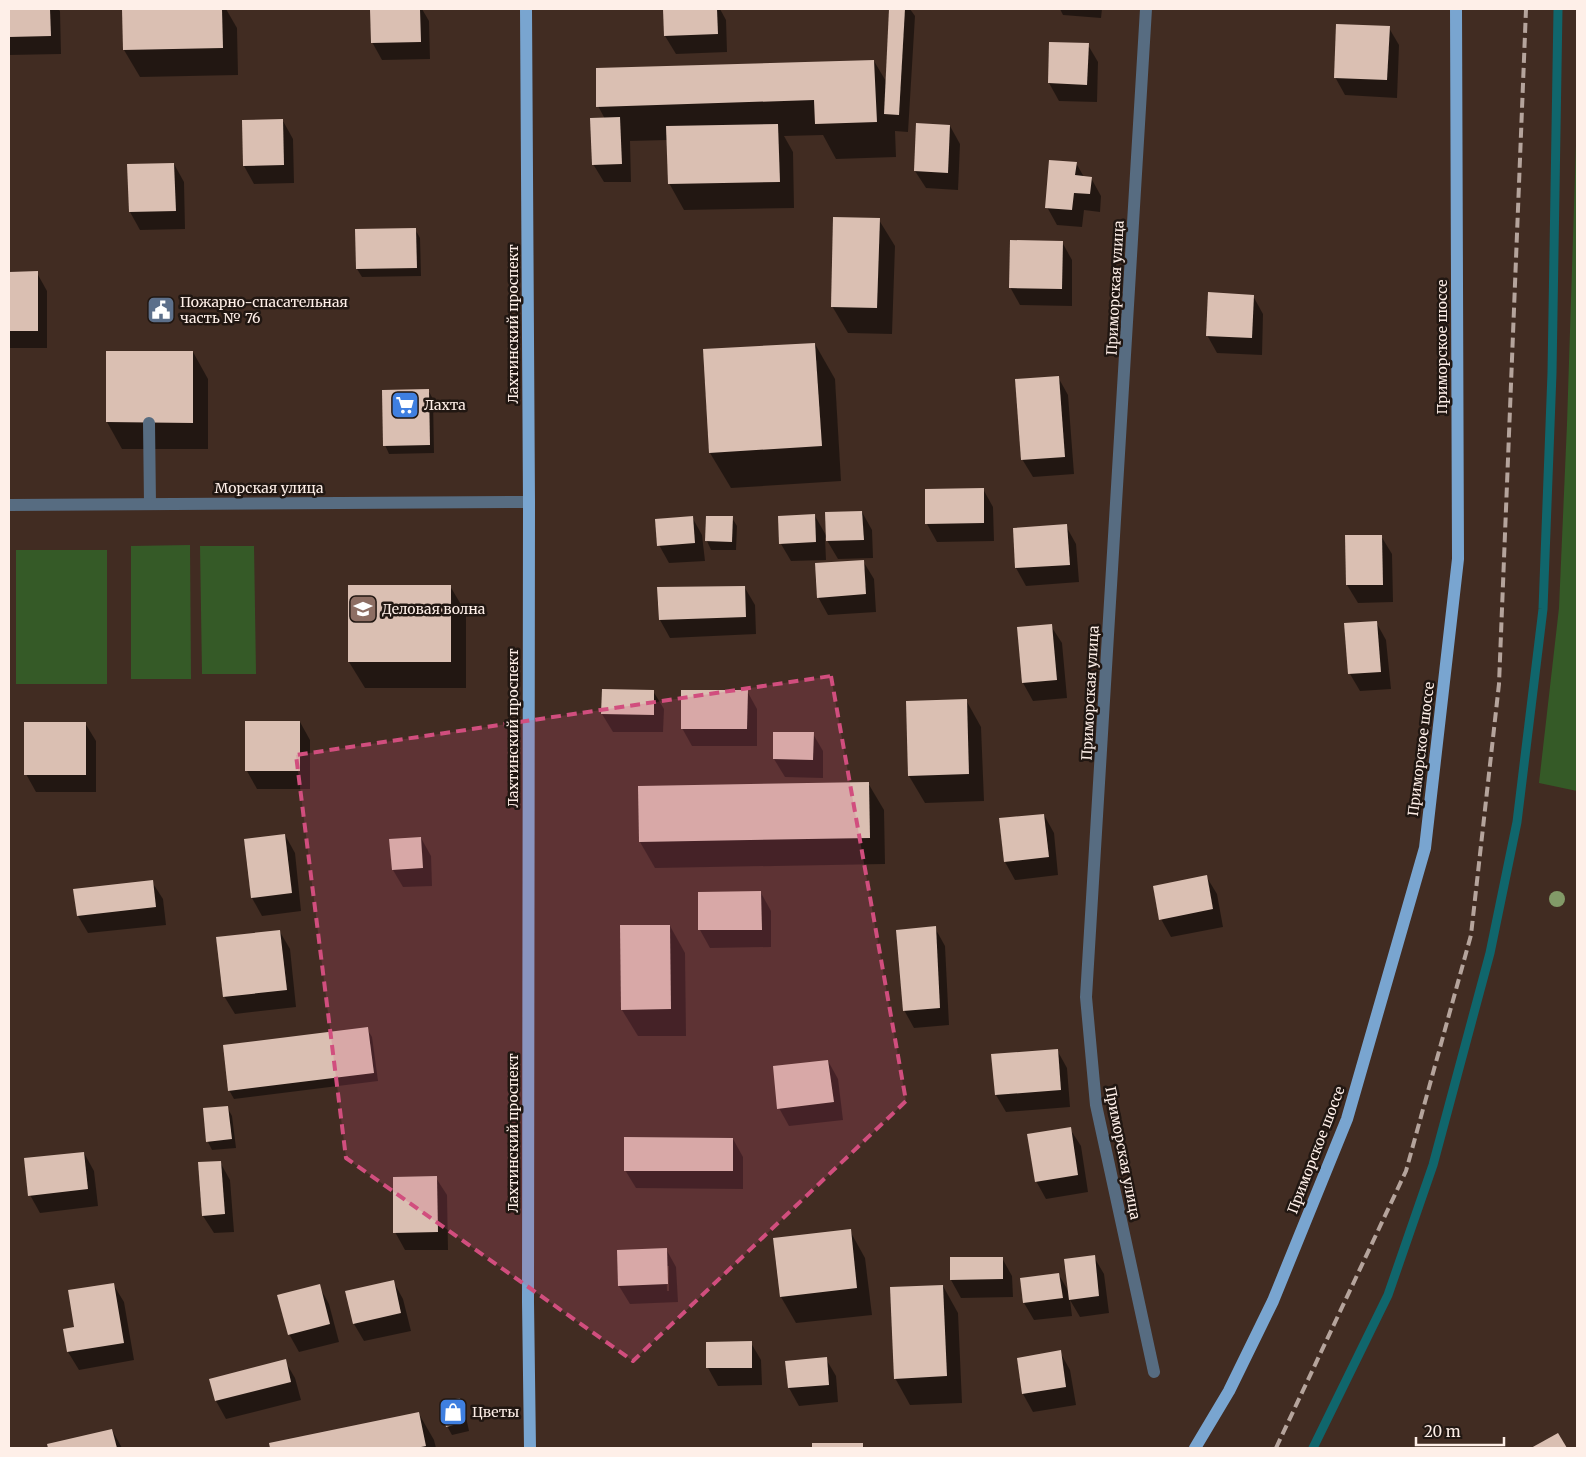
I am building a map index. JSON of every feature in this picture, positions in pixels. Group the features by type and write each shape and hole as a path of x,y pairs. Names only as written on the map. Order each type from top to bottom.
{"main road":[{"name":"Лахтинский проспект","path":"526,9 528,1302 530,1448"},
{"name":"Приморское шоссе","path":"1195,1448 1228,1391 1273,1301 1347,1119 1425,848 1458,558 1456,9"}],"street":[{"name":"Приморская улица","path":"1146,9 1086,998 1096,1105 1154,1372"},
{"path":"149,423 150,504"},
{"name":"Морская улица","path":"9,505 528,502"}],"highlighted area":[{"path":"831,676 906,1101 633,1361 346,1158 296,755"}],"green space":[{"path":"1577,114 1577,791 1539,783 1559,608"},
{"path":"190,545 191,679 131,679 131,546"},
{"path":"200,546 254,546 256,674 202,674"},
{"path":"16,550 107,550 107,684 16,684"}],"building":[{"path":"9,9 50,9 51,36 9,37"},
{"path":"122,9 222,9 223,48 123,50"},
{"path":"370,9 420,9 421,42 371,43"},
{"path":"663,9 717,9 718,34 664,36"},
{"path":"889,9 905,9 899,115 884,114"},
{"path":"1336,24 1390,26 1387,80 1334,78"},
{"path":"1049,42 1089,43 1087,85 1048,83"},
{"path":"874,60 877,122 815,124 814,100 596,107 596,68"},
{"path":"620,117 622,164 592,165 590,118"},
{"path":"283,119 284,165 243,166 242,120"},
{"path":"916,123 950,125 948,173 914,171"},
{"path":"778,124 780,182 668,184 666,126"},
{"path":"1049,160 1077,162 1075,175 1092,177 1090,194 1074,193 1072,210 1045,208"},
{"path":"174,163 176,211 129,212 127,164"},
{"path":"833,217 880,218 877,308 831,307"},
{"path":"416,228 417,268 356,269 355,229"},
{"path":"1010,240 1063,241 1062,289 1009,288"},
{"path":"38,271 38,331 9,331 9,272"},
{"path":"1208,292 1254,295 1252,338 1206,336"},
{"path":"815,343 822,446 709,453 703,349"},
{"path":"106,351 193,351 193,423 106,422"},
{"path":"1059,376 1065,457 1021,460 1015,379"},
{"path":"429,389 430,445 383,446 382,390"},
{"path":"984,488 984,523 925,524 925,489"},
{"path":"862,511 864,540 826,541 825,512"},
{"path":"815,514 816,542 779,544 778,516"},
{"path":"693,516 695,543 657,546 655,519"},
{"path":"706,516 733,516 732,542 705,541"},
{"path":"1067,524 1070,565 1015,568 1013,528"},
{"path":"1345,535 1382,535 1383,585 1346,585"},
{"path":"864,560 866,594 817,598 815,563"},
{"path":"348,585 451,585 451,662 348,662"},
{"path":"745,586 746,617 659,620 657,587"},
{"path":"1377,621 1381,672 1348,674 1344,623"},
{"path":"1052,624 1057,680 1022,683 1017,627"},
{"path":"602,689 654,690 654,715 601,714"},
{"path":"681,690 748,690 747,729 681,729"},
{"path":"967,699 969,774 908,776 906,701"},
{"path":"245,721 300,721 300,771 245,771"},
{"path":"24,722 86,722 86,775 24,775"},
{"path":"773,732 814,732 813,760 773,759"},
{"path":"869,782 870,838 639,842 638,786"},
{"path":"1044,814 1049,857 1004,862 999,818"},
{"path":"285,834 292,893 251,898 244,839"},
{"path":"421,837 423,868 392,870 389,839"},
{"path":"1207,875 1213,909 1159,920 1153,886"},
{"path":"153,880 156,907 77,916 73,889"},
{"path":"761,891 762,930 698,930 698,892"},
{"path":"620,925 670,925 671,1009 621,1010"},
{"path":"936,926 940,1008 903,1011 896,930"},
{"path":"280,930 287,990 223,997 216,937"},
{"path":"368,1027 374,1073 228,1091 223,1045"},
{"path":"1058,1049 1061,1090 995,1095 991,1054"},
{"path":"828,1060 834,1102 777,1109 773,1066"},
{"path":"228,1106 232,1139 206,1142 203,1108"},
{"path":"1071,1127 1078,1175 1035,1182 1027,1134"},
{"path":"624,1137 733,1138 733,1171 624,1171"},
{"path":"84,1152 88,1189 28,1196 24,1158"},
{"path":"221,1161 225,1214 202,1216 198,1162"},
{"path":"437,1176 438,1232 393,1233 393,1177"},
{"path":"851,1229 857,1288 780,1297 773,1238"},
{"path":"667,1248 668,1284 618,1286 617,1250"},
{"path":"1095,1255 1099,1296 1069,1300 1064,1259"},
{"path":"950,1257 1003,1257 1003,1279 950,1280"},
{"path":"1059,1273 1063,1298 1023,1303 1020,1278"},
{"path":"394,1280 401,1313 353,1324 345,1291"},
{"path":"114,1283 124,1343 67,1352 63,1329 74,1327 68,1290"},
{"path":"320,1284 330,1324 288,1335 277,1295"},
{"path":"943,1285 947,1376 894,1379 890,1287"},
{"path":"752,1341 752,1368 706,1368 706,1342"},
{"path":"1061,1350 1066,1387 1022,1394 1017,1358"},
{"path":"827,1357 829,1385 788,1388 785,1361"},
{"path":"286,1359 291,1382 215,1401 209,1379"},
{"name":"Цветы","path":"460,1398 465,1422 446,1427 440,1402"},
{"path":"419,1412 426,1446 416,1448 270,1448 269,1443"},
{"path":"112,1429 117,1448 48,1448 47,1444"},
{"path":"1558,1433 1567,1448 1531,1448"},
{"path":"812,1443 863,1443 863,1448 812,1448"}],"waterway":[{"path":"1313,1448 1388,1295 1433,1165 1490,953 1517,822 1543,609 1552,373 1558,9"}],"railway":[{"path":"1276,1448 1406,1171 1471,935 1499,684 1526,9"}],"place":[{"name":"Пожарно-спасательная часть № 76","path":"161,310"},
{"name":"Лахта","path":"405,405"},
{"name":"Деловая волна","path":"363,609"},
{"name":"Цветы","path":"453,1412"}]}
